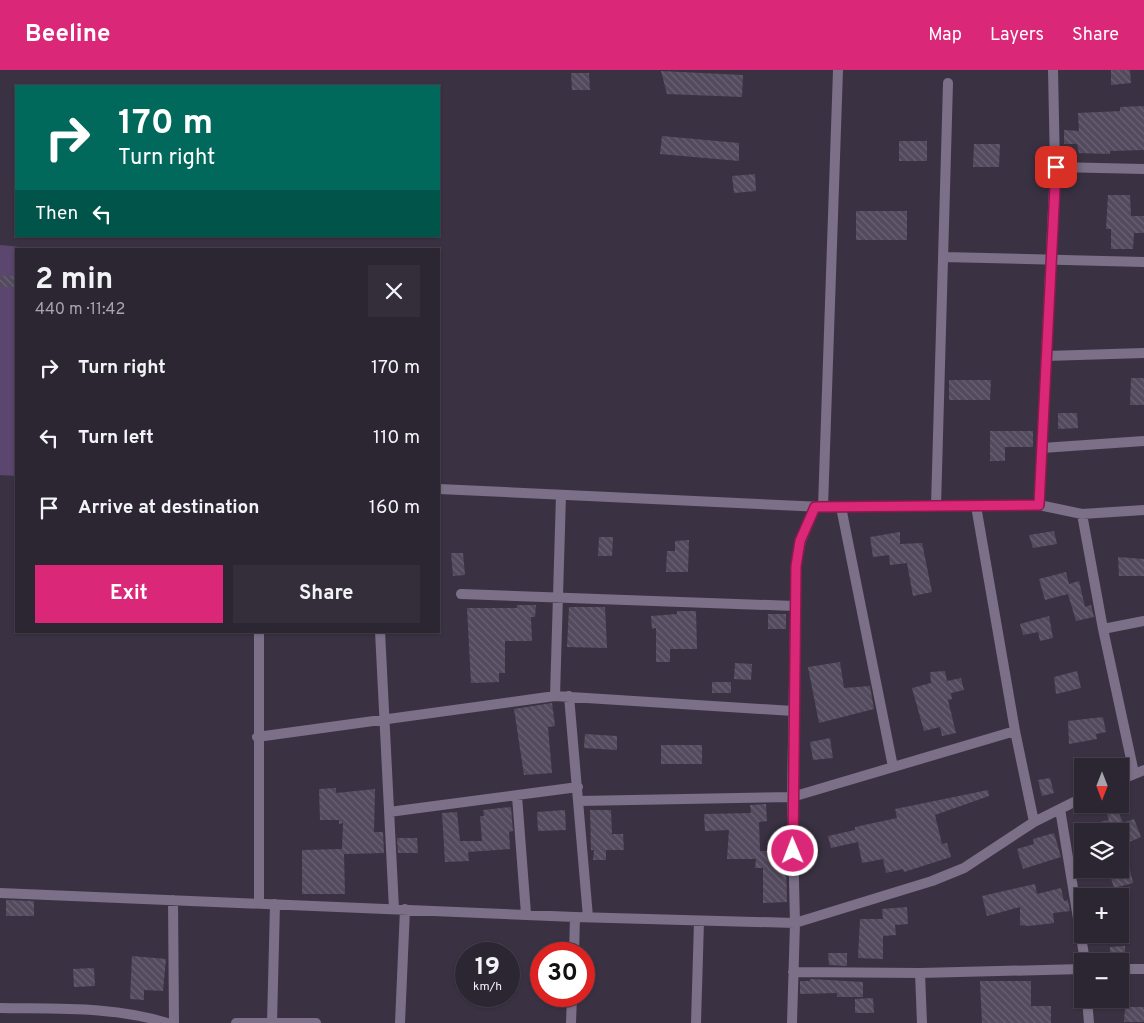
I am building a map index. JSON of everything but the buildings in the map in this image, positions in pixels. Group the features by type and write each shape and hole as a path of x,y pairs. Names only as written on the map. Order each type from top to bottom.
{"street":[{"path":"792,1023 795,923 792,797 795,606 798,551 819,507 838,70"},
{"path":"1039,505 1056,167 1053,70"},
{"path":"936,506 948,83"},
{"path":"1056,167 1144,169"},
{"path":"943,257 1144,262"},
{"path":"1046,356 1144,353"},
{"path":"1042,448 1144,441"},
{"path":"440,489 819,507 1039,505 1082,514 1144,510"},
{"path":"555,696 561,495"},
{"path":"976,506 1015,731 1034,822"},
{"path":"841,507 893,767"},
{"path":"1082,514 1103,629 1139,772"},
{"path":"461,594 795,606"},
{"path":"1103,629 1144,621"},
{"path":"259,633 259,903"},
{"path":"380,633 389,812 399,909 400,1023"},
{"path":"258,737 555,696 793,710"},
{"path":"569,696 588,917"},
{"path":"579,801 792,797 1015,731"},
{"path":"389,812 578,788"},
{"path":"517,796 526,914"},
{"path":"0,893 575,917 795,923 932,881 964,868 1034,822 1074,802"},
{"path":"1060,809 1084,953"},
{"path":"173,900 174,1023"},
{"path":"272,1022 275,904"},
{"path":"574,942 575,917"},
{"path":"696,1023 699,921"},
{"path":"793,972 920,973 1074,969"},
{"path":"1129,969 1144,969"},
{"path":"920,973 922,1023"},
{"path":"571,1023 572,1007"},
{"path":"0,1008 113,1012 144,1015 167,1023"},
{"path":"1088,1008 1089,1023"},
{"path":"236,1023 316,1023"}],"shaded area":[{"path":"0,245 32,248 15,248 15,476 0,475"}],"route":[{"path":"793,851 792,797 796,566 800,541 815,507 1039,505 1056,167"}]}
